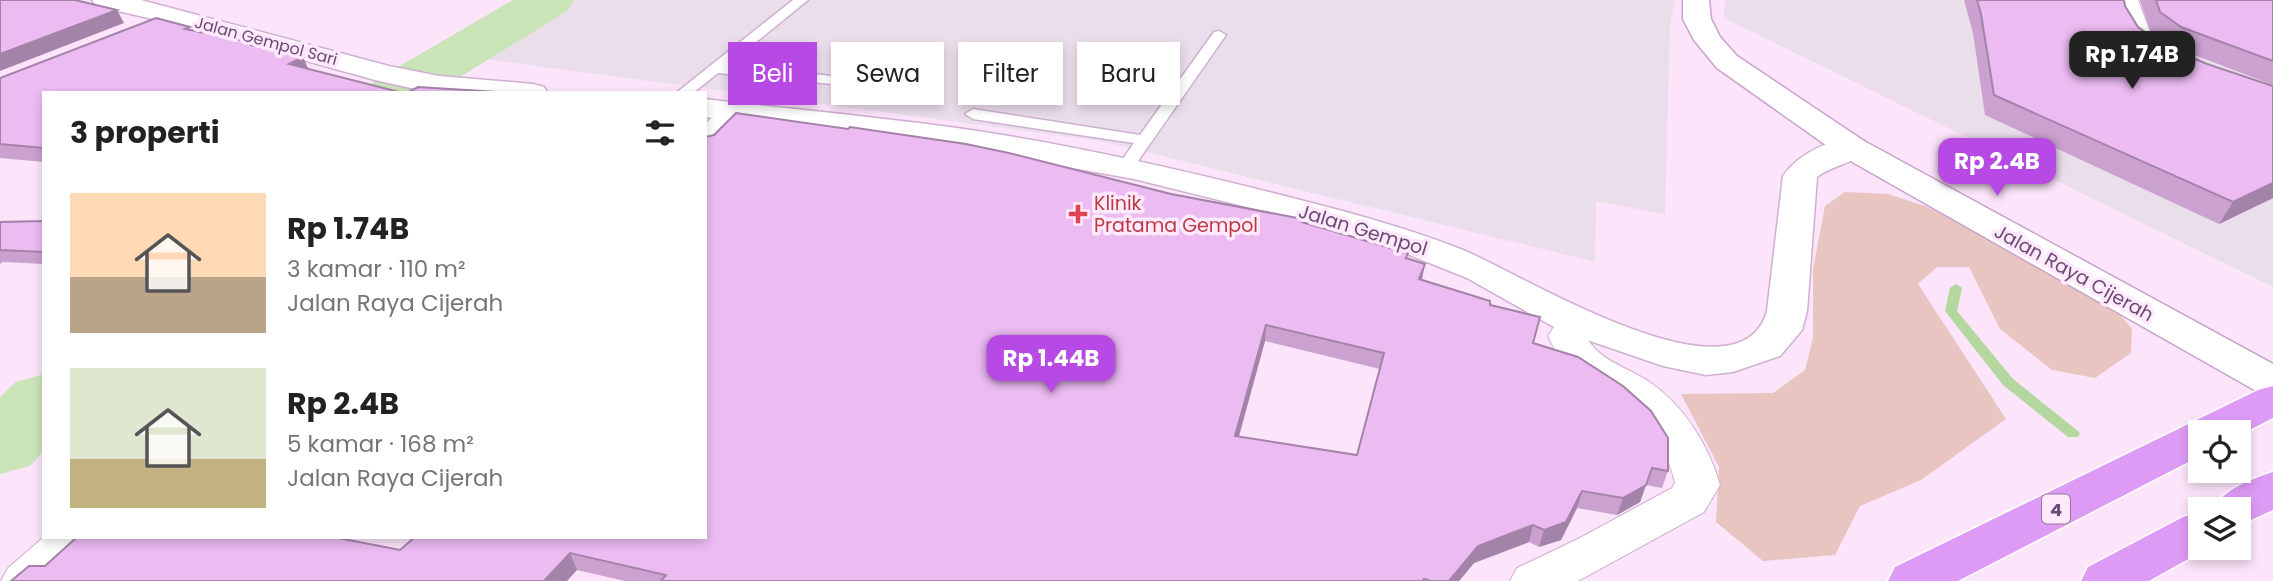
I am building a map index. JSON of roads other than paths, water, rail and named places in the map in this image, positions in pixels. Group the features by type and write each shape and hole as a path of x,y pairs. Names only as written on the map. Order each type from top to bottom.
{"highway":[{"path":"2233,420 2273,400"},
{"name":"4","path":"1913,581 2188,443"},
{"path":"2251,501 2273,489"},
{"path":"2106,581 2188,537"}],"street":[{"name":"Jalan Gempol Sari","path":"105,0 172,15 433,89"},
{"name":"Jalan Raya Cijerah","path":"1696,0 1697,19 1708,40 1727,62 1852,148 2273,382"},
{"path":"2125,0 2142,43 2178,61"},
{"path":"133,30 172,15"},
{"path":"433,89 483,91"},
{"path":"707,137 722,109"},
{"name":"Jalan Gempol","path":"722,109 984,142 1134,154 1400,237 1480,270 1575,322 1678,357 1706,362 1733,359 1766,347 1782,330 1787,311 1800,176 1807,167 1821,159 1852,148"},
{"path":"1534,581 1595,552 1688,500 1698,485 1695,470 1670,428 1644,397 1579,357 1570,347 1567,336 1575,322"},
{"path":"24,581 74,539"}],"lane":[{"path":"685,91 802,0"},
{"path":"973,114 1134,154 1219,35"},
{"path":"714,68 831,81"}],"waterway":[{"path":"397,91 549,0"},
{"path":"1956,288 1951,311 2008,382 2073,434"},
{"path":"0,445 42,403"}],"place":[{"name":"Klinik Pratama Gempol","path":"1078,214"}]}
